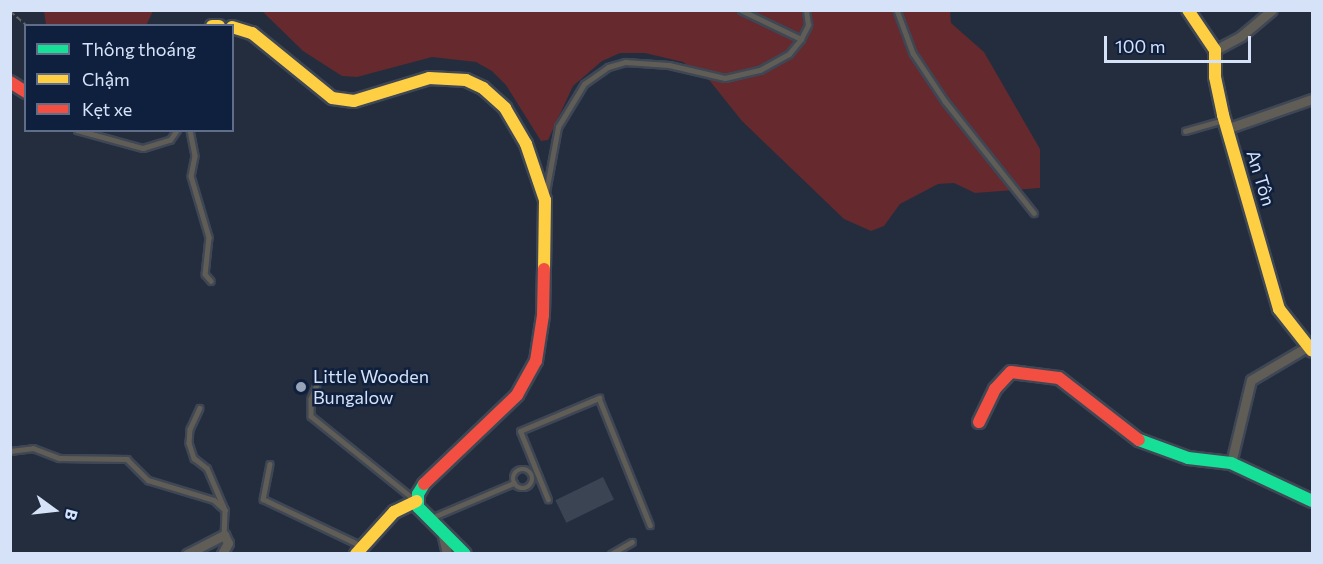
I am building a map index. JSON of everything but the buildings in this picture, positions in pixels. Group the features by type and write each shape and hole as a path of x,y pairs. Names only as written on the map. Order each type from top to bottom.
{"main road":[{"path":"1188,10 1215,50"},
{"path":"234,28 252,33 332,98 354,101 429,78 451,77 483,88 505,108 526,144 545,200 543,315 536,361 526,384 423,485 417,501 394,512 359,550"},
{"name":"An Tôn","path":"1215,50 1215,77 1225,125 1279,309 1311,347"},
{"path":"10,82 24,91"},
{"path":"979,422 1000,381 1011,372 1031,372 1059,378 1135,439 1188,458 1232,463 1312,501"},
{"path":"417,501 429,520 465,554"}],"street":[{"path":"1215,50 1241,36 1272,10"},
{"path":"1225,125 1312,99"},
{"path":"1232,463 1251,380 1311,347"},
{"path":"442,532 447,554"},
{"path":"187,554 224,535 228,543 222,554"}],"lane":[{"path":"741,10 801,39"},
{"path":"545,200 558,127 584,84 608,68 642,61 724,78 760,70 789,54 801,39 808,25 806,10"},
{"path":"897,10 913,53 945,101 1034,213"},
{"path":"1185,131 1225,125"},
{"path":"84,132 143,147 170,140 176,132"},
{"path":"190,132 195,156 191,176 209,237 205,274 211,281"},
{"path":"317,386 311,399 311,416 417,501"},
{"path":"548,500 533,474 520,431 599,398 650,525"},
{"path":"200,408 190,429 189,443 194,458 207,468 225,510 224,535"},
{"path":"10,451 33,447 59,459 127,459 148,480 214,500 225,510"},
{"path":"270,464 263,499 359,550"},
{"path":"429,520 514,483 520,469 533,474"},
{"path":"514,483 518,488 529,487 533,474"},
{"path":"612,554 632,542"}],"path":[{"path":"10,11 25,24"}],"shaded area":[{"path":"44,10 153,11 147,24 46,24"},
{"path":"262,11 950,11 951,23 984,52 1040,149 1040,188 975,193 954,183 938,184 900,204 884,226 871,231 844,219 742,121 710,81 683,62 645,53 620,53 602,61 573,86 548,140 541,141 506,85 492,71 476,62 432,57 357,77 342,76 303,51"}],"traffic: fast":[{"path":"1139,440 1188,458 1231,463 1312,501"},
{"path":"424,484 418,494 418,507 465,554"}],"traffic: slow":[{"path":"1188,10 1215,50 1215,77 1223,115 1279,309 1312,351"},
{"path":"234,28 252,33 332,98 354,101 429,78 466,80 483,88 505,108 526,144 545,200 544,269"},
{"path":"356,554 394,512 417,501"}],"traffic: jam":[{"path":"10,82 24,91"},
{"path":"424,484 517,395 536,361 543,315 544,269"},
{"path":"979,422 995,389 1011,372 1059,378 1139,440"}],"place":[{"name":"Little Wooden Bungalow","path":"301,387"}]}
